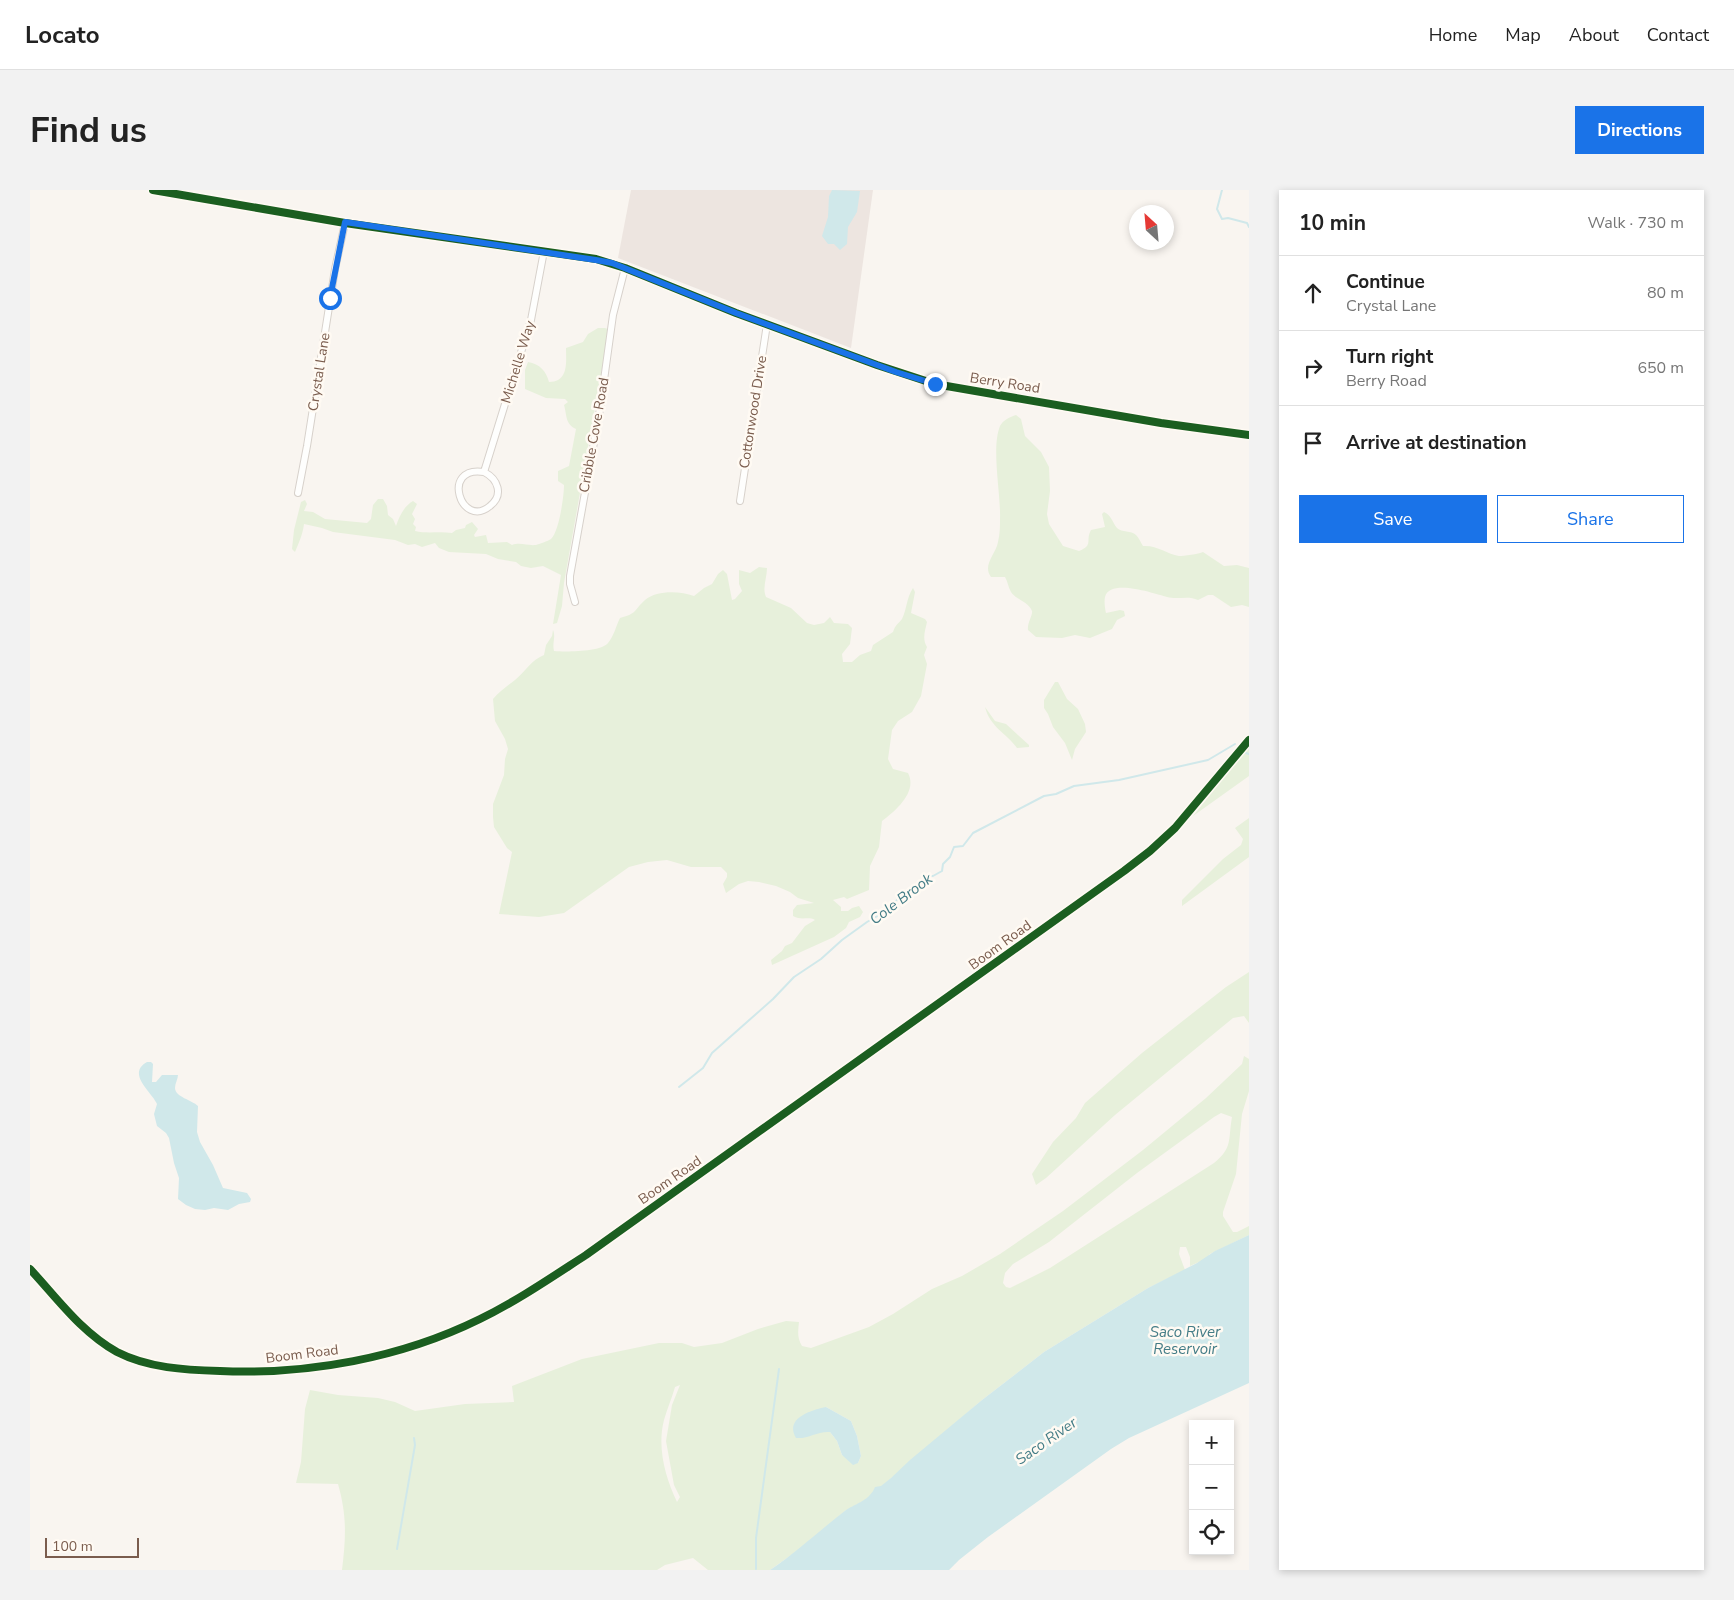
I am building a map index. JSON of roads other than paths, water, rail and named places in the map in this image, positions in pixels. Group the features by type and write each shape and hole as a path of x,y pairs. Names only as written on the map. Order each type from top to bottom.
{"street":[{"name":"Berry Road","path":"153,190 345,222 596,260 625,268 896,372 942,385 1161,423 1249,435"},
{"name":"Crystal Lane","path":"298,493 335,269 345,222"},
{"name":"Michelle Way","path":"484,472 531,320 544,251"},
{"name":"Cribble Cove Road","path":"576,602 570,584 570,576 600,409 613,315 625,268"},
{"name":"Cottonwood Drive","path":"740,501 767,324"},
{"path":"472,472 484,472 495,480 498,493 492,505 480,510 473,510 463,503 460,498 459,485 466,475 472,472"},
{"name":"Boom Road","path":"30,1269 81,1326 108,1346 140,1361 177,1369 254,1372 322,1366 397,1350 430,1340 468,1325 494,1312 586,1255 1124,871 1175,828 1249,740"}],"water":[{"path":"832,190 860,191 857,212 848,227 847,244 840,250 834,244 828,244 822,236 828,217 829,196"},
{"path":"147,1062 153,1064 152,1082 156,1082 162,1075 178,1075 175,1086 176,1091 198,1106 197,1132 200,1142 223,1188 247,1193 251,1199 250,1202 239,1204 228,1210 214,1208 205,1210 195,1209 178,1199 179,1178 169,1138 157,1126 154,1114 157,1104 142,1083 140,1077 141,1067"},
{"name":"Saco River Reservoir","path":"1249,1235 1249,1383 1129,1438 1111,1449 988,1537 949,1570 770,1570 846,1510 867,1498 875,1487 881,1486 982,1400 1044,1352 1148,1288 1197,1263 1215,1251"},
{"path":"826,1407 851,1421 857,1436 861,1456 858,1463 853,1465 842,1455 837,1441 830,1432 796,1438 793,1431 797,1420 807,1413"}],"waterway":[{"path":"1222,190 1217,209 1222,219 1228,218 1247,223 1249,227"},
{"name":"Cole Brook","path":"679,1087 703,1068 712,1053 773,999 794,977 821,959 842,940 867,922 886,911 903,894 913,890 920,882 923,882 926,876 933,876 942,871 943,864 950,857 954,847 963,846 973,833 1044,796 1056,794 1074,786 1119,780 1208,760 1235,744"},
{"path":"756,1569 756,1538 779,1369"},
{"path":"397,1549 415,1445 414,1438"}],"water label":[{"name":"Saco River","path":"1046,1441"}]}
